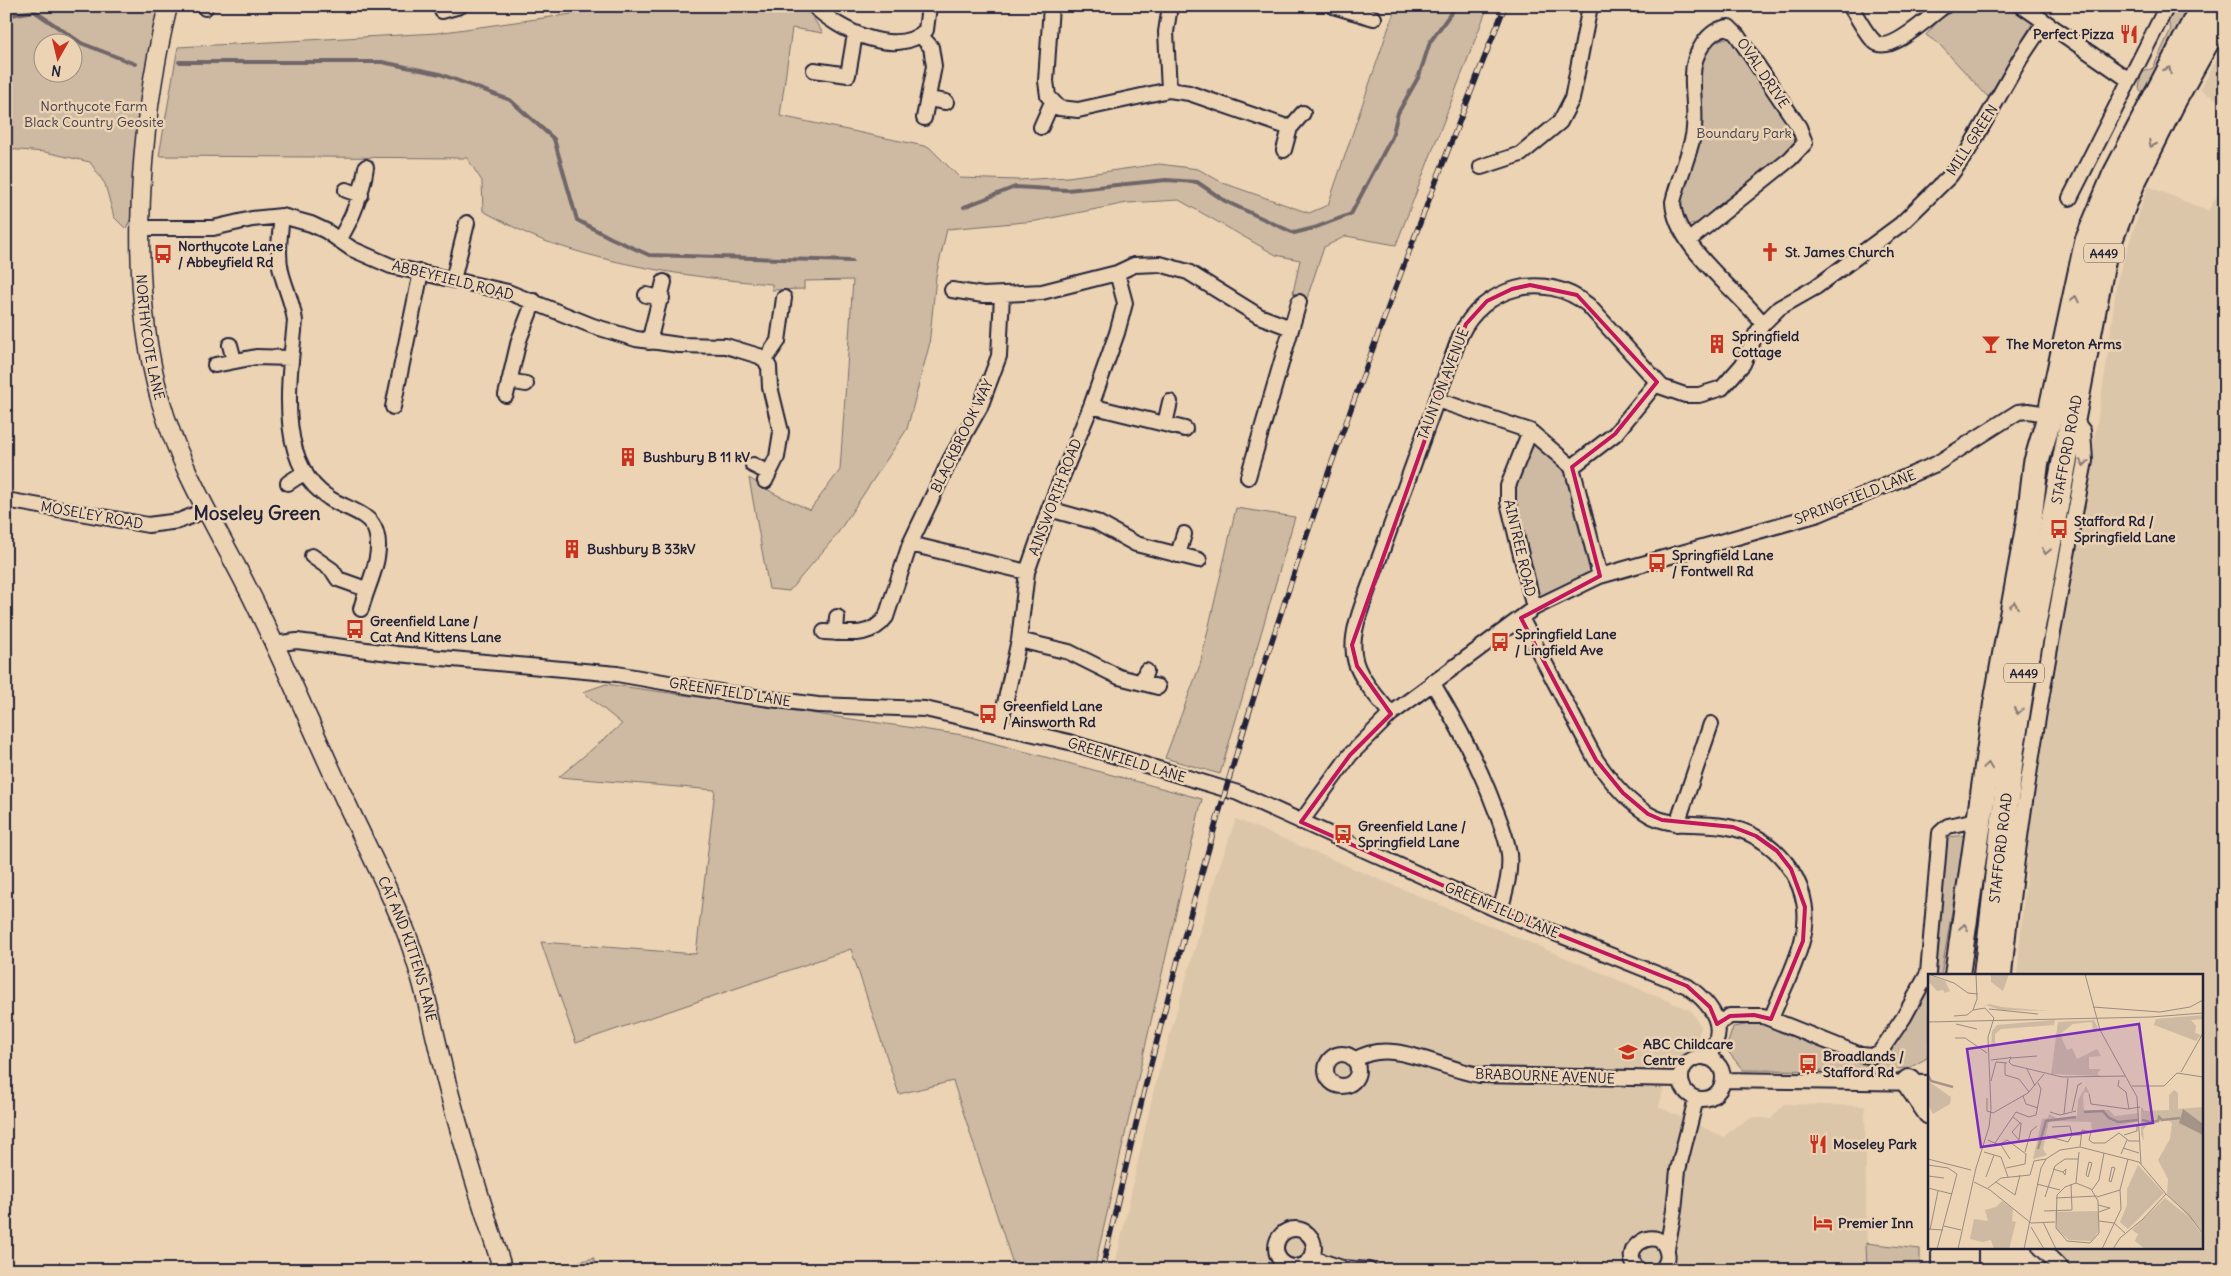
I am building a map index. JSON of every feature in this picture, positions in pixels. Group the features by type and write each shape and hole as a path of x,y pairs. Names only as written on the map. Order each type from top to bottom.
{"highway":[{"name":"STAFFORD ROAD","path":"1986,974 2012,748 2087,242 2114,175 2203,6"},
{"name":"STAFFORD ROAD","path":"1957,974 1981,819 1996,704 2029,522 2041,496 2056,433 2062,425 2061,416 2092,308 2104,255 2132,184 2174,100 2225,9"},
{"path":"1975,974 1991,931"},
{"path":"1919,1082 1928,1107"},
{"path":"1944,1248 1944,1270"},
{"path":"1965,1248 1965,1270"}],"street":[{"name":"NORTHYCOTE LANE","path":"168,6 158,48 149,108 143,179 142,264 151,362 159,396 180,458 252,598 273,644"},
{"path":"814,6 833,22 855,34 888,41 904,41 918,36 926,30 929,6"},
{"path":"1051,6 1046,82 1048,96 1059,108 1078,110 1169,90 1189,93 1290,128"},
{"path":"1169,90 1166,32 1170,6"},
{"path":"1333,6 1374,18"},
{"path":"1481,167 1521,154 1563,117 1572,99 1590,6"},
{"path":"1850,6 1874,41 1882,45 1896,43 1944,6"},
{"path":"2022,6 2129,80"},
{"path":"2070,198 2167,6"},
{"name":"MILL GREEN","path":"1855,259 1901,224 1950,176 1968,151 2020,58 2044,23"},
{"name":"OVAL DRIVE","path":"1688,240 1790,160 1805,143 1799,127 1729,27 1712,33 1703,44 1696,59 1693,74 1696,116 1692,137 1673,202 1676,219 1688,240 1763,324"},
{"path":"814,70 848,75 855,34"},
{"path":"918,36 930,47 934,66 924,118"},
{"path":"928,99 946,102"},
{"path":"1041,127 1052,102"},
{"path":"1284,150 1290,128 1303,113"},
{"path":"339,240 354,214 361,195 366,166"},
{"path":"346,190 361,195"},
{"name":"ABBEYFIELD ROAD","path":"142,228 213,228 252,219 282,216 311,224 373,259 508,292 593,326 649,342 726,346 748,351 765,360"},
{"path":"282,216 279,241 280,265 294,310 295,321 290,358 288,408 292,437 299,462 324,495 366,518 374,526 378,542 378,554 361,609"},
{"path":"453,280 467,223"},
{"name":"TAUNTON AVENUE","path":"1392,714 1362,677 1352,645 1363,603 1460,336 1474,313 1487,301 1500,294 1530,285 1577,295 1662,387 1685,394 1710,393 1722,388 1743,364 1756,334 1763,324 1780,308 1816,287 1855,259"},
{"path":"952,290 983,295 1042,292 1117,273 1134,264 1160,264 1188,272 1260,316 1291,328"},
{"path":"393,407 421,272"},
{"name":"AINSWORTH ROAD","path":"1000,726 1019,640 1027,572 1049,509 1091,406 1117,333 1125,303 1117,273"},
{"path":"649,342 662,298 664,282"},
{"path":"646,295 662,298"},
{"name":"BLACKBROOK WAY","path":"837,616 830,632 858,633 871,631 880,625 892,606 910,544 950,460 980,407 999,356 1002,295"},
{"path":"753,465 767,477 777,458 782,432 770,387 769,368 765,360 778,342 784,298"},
{"path":"506,395 519,340 534,301"},
{"path":"1248,477 1299,302"},
{"path":"230,345 234,360"},
{"path":"215,365 256,357 290,358"},
{"path":"509,381 526,384"},
{"path":"1572,467 1616,434 1657,382"},
{"path":"1437,400 1530,432 1572,467 1600,576"},
{"path":"1164,424 1170,402"},
{"path":"1091,406 1186,429"},
{"name":"SPRINGFIELD LANE","path":"1301,822 1350,755 1392,714 1432,682 1534,608 1600,576 1819,514 1936,464 2018,412 2028,411 2061,416"},
{"path":"2004,974 2030,764 2044,672 2085,461 2083,431 2061,416"},
{"name":"AINTREE ROAD","path":"1530,432 1508,486 1508,502 1534,608"},
{"path":"288,483 306,472"},
{"name":"MOSELEY ROAD","path":"6,500 148,525 179,521 206,510"},
{"path":"1049,509 1096,522 1136,544 1199,560"},
{"path":"1178,555 1184,534"},
{"path":"910,544 1027,572"},
{"path":"312,556 332,570 338,579 366,589"},
{"path":"1521,618 1596,760 1606,775 1648,814 1677,824 1732,827 1756,836 1777,851 1799,884 1805,907 1803,941 1771,1019 1754,1014 1730,1016 1717,1024 1713,1050 1707,1058"},
{"path":"1019,640 1070,652 1119,677 1144,677 1158,687"},
{"name":"GREENFIELD LANE","path":"273,644 297,641 398,654 617,674 732,694 818,705 925,709 1069,742 1223,788 1500,911 1686,986 1710,1007 1717,1024"},
{"name":"CAT AND KITTENS LANE","path":"273,644 403,923 474,1183 503,1270"},
{"path":"1432,682 1462,732 1484,778 1503,831 1509,854 1508,884 1500,911"},
{"path":"1677,824 1711,724"},
{"name":"STAFFORD ROAD","path":"1771,1019 1861,1056 1872,1056 1880,1052 1904,1017 1928,973 1940,833 1948,826 1981,819"},
{"name":"BRABOURNE AVENUE","path":"1355,1060 1363,1055 1383,1051 1409,1054 1456,1071 1480,1075 1681,1079"},
{"path":"1700,1057 1717,1063 1723,1080 1719,1092 1702,1100 1696,1099 1685,1091 1681,1079 1684,1067 1689,1062 1700,1057"},
{"path":"1723,1080 1919,1082"},
{"path":"1661,1270 1668,1261 1667,1249 1678,1170 1696,1099"},
{"path":"1636,1269 1633,1260 1635,1246 1671,1225"},
{"path":"1649,1238 1661,1242 1667,1249"},
{"path":"2041,1248 2063,1270"},
{"path":"1312,1258 1342,1268 1369,1270"}],"highlighted area":[{"path":"1530,285 1577,295 1657,382 1615,434 1572,467 1600,576 1521,618 1596,760 1623,793 1648,814 1662,820 1733,827 1756,836 1777,851 1791,869 1805,907 1803,941 1771,1019 1754,1015 1730,1016 1717,1024 1710,1007 1687,986 1500,911 1301,822 1350,755 1391,714 1357,666 1352,645 1466,324 1487,301 1512,289"}],"shaded area":[{"path":"2225,44 2225,104 2200,90"},
{"path":"2225,183 2225,1270 2076,1270 2050,1248 2204,1248 2204,974 2017,974 2031,817 2106,368 2117,280 2148,186 2208,211"},
{"path":"1236,819 1692,1011 1701,1027 1697,1040 1667,1075 1659,1107 1724,1137 1735,1127 1753,1117 1771,1119 1784,1104 1865,1106 1867,1270 1114,1270 1154,1089 1216,876"}],"green space":[{"name":"Northycote Farm Black Country Geosite","path":"6,6 160,6 140,196 126,229 114,217 105,184 90,162 45,152 6,149"},
{"path":"629,6 805,6 823,33 792,28 780,116 929,147 960,178 1018,180 1068,177 1159,164 1198,169 1223,183 1309,213 1328,205 1396,6 1488,6 1396,245 1346,236 1324,247 1307,298 1293,293 1300,260 1276,255 1179,200 1127,203 1036,221 947,229 936,276 929,346 907,429 835,537 789,591 769,589 749,478 775,494 810,510 840,470 853,280 804,281 804,289 772,290 772,284 655,270 570,249 535,237 483,211 482,181 467,158 159,156 178,47 437,33"},
{"path":"1961,6 2007,9 2033,22 1988,97 1939,44 1926,35 1939,20"},
{"path":"2174,6 2195,6 2145,94 2139,89 2141,73 2153,68 2171,29 2168,21"},
{"name":"Boundary Park","path":"1729,37 1795,131 1798,142 1789,153 1701,222 1686,225 1678,202 1702,124 1702,101 1698,77 1702,58 1714,42"},
{"path":"1531,438 1570,470 1594,570 1533,600 1511,488"},
{"path":"1236,508 1295,517 1220,774 1165,758 1200,665"},
{"path":"606,684 963,735 1202,799 1094,1270 1015,1270 953,1081 899,1094 851,949 576,1043 541,942 696,954 715,790 559,777 622,724 583,692"},
{"path":"1965,835 1941,974 1930,974 1941,843 1949,837"},
{"path":"1928,984 1927,1058 1909,1068 1874,1071 1743,1070 1726,1049 1733,1027 1770,1021 1867,1065 1881,1062"},
{"path":"1866,1243 1920,1249 1920,1270 1867,1270"},
{"path":"594,1258 594,1270 546,1270"}],"waterway":[{"path":"964,207 1015,187 1067,190 1166,180 1197,182 1225,201 1294,233 1314,228 1351,214 1392,137 1398,113 1419,76 1430,42 1456,6"},
{"path":"6,16 34,11 81,43 135,64"},
{"path":"179,62 382,62 440,74 510,100 554,139 577,220 611,238 649,255 852,261"}],"railway":[{"path":"1102,1270 1141,1103 1184,936 1231,771 1257,689 1308,531 1361,380 1417,230 1505,6"}],"place":[{"name":"Perfect Pizza","path":"2129,34"},
{"name":"St. James Church","path":"1770,252"},
{"name":"Northycote Lane / Abbeyfield Rd","path":"163,254"},
{"name":"Springfield Cottage","path":"1717,344"},
{"name":"The Moreton Arms","path":"1991,344"},
{"name":"Bushbury B 11 kV","path":"628,457"},
{"name":"Stafford Rd / Springfield Lane","path":"2059,529"},
{"name":"Bushbury B 33kV","path":"572,549"},
{"name":"Springfield Lane / Fontwell Rd","path":"1657,563"},
{"name":"Greenfield Lane / Cat And Kittens Lane","path":"355,629"},
{"name":"Springfield Lane / Lingfield Ave","path":"1500,642"},
{"name":"Greenfield Lane / Ainsworth Rd","path":"988,714"},
{"name":"Greenfield Lane / Springfield Lane","path":"1343,834"},
{"name":"ABC Childcare Centre","path":"1628,1052"},
{"name":"Broadlands / Stafford Rd","path":"1808,1064"},
{"name":"Moseley Park","path":"1818,1144"},
{"name":"Premier Inn","path":"1823,1223"}],"district":[{"name":"Moseley Green","path":"257,513"}]}
